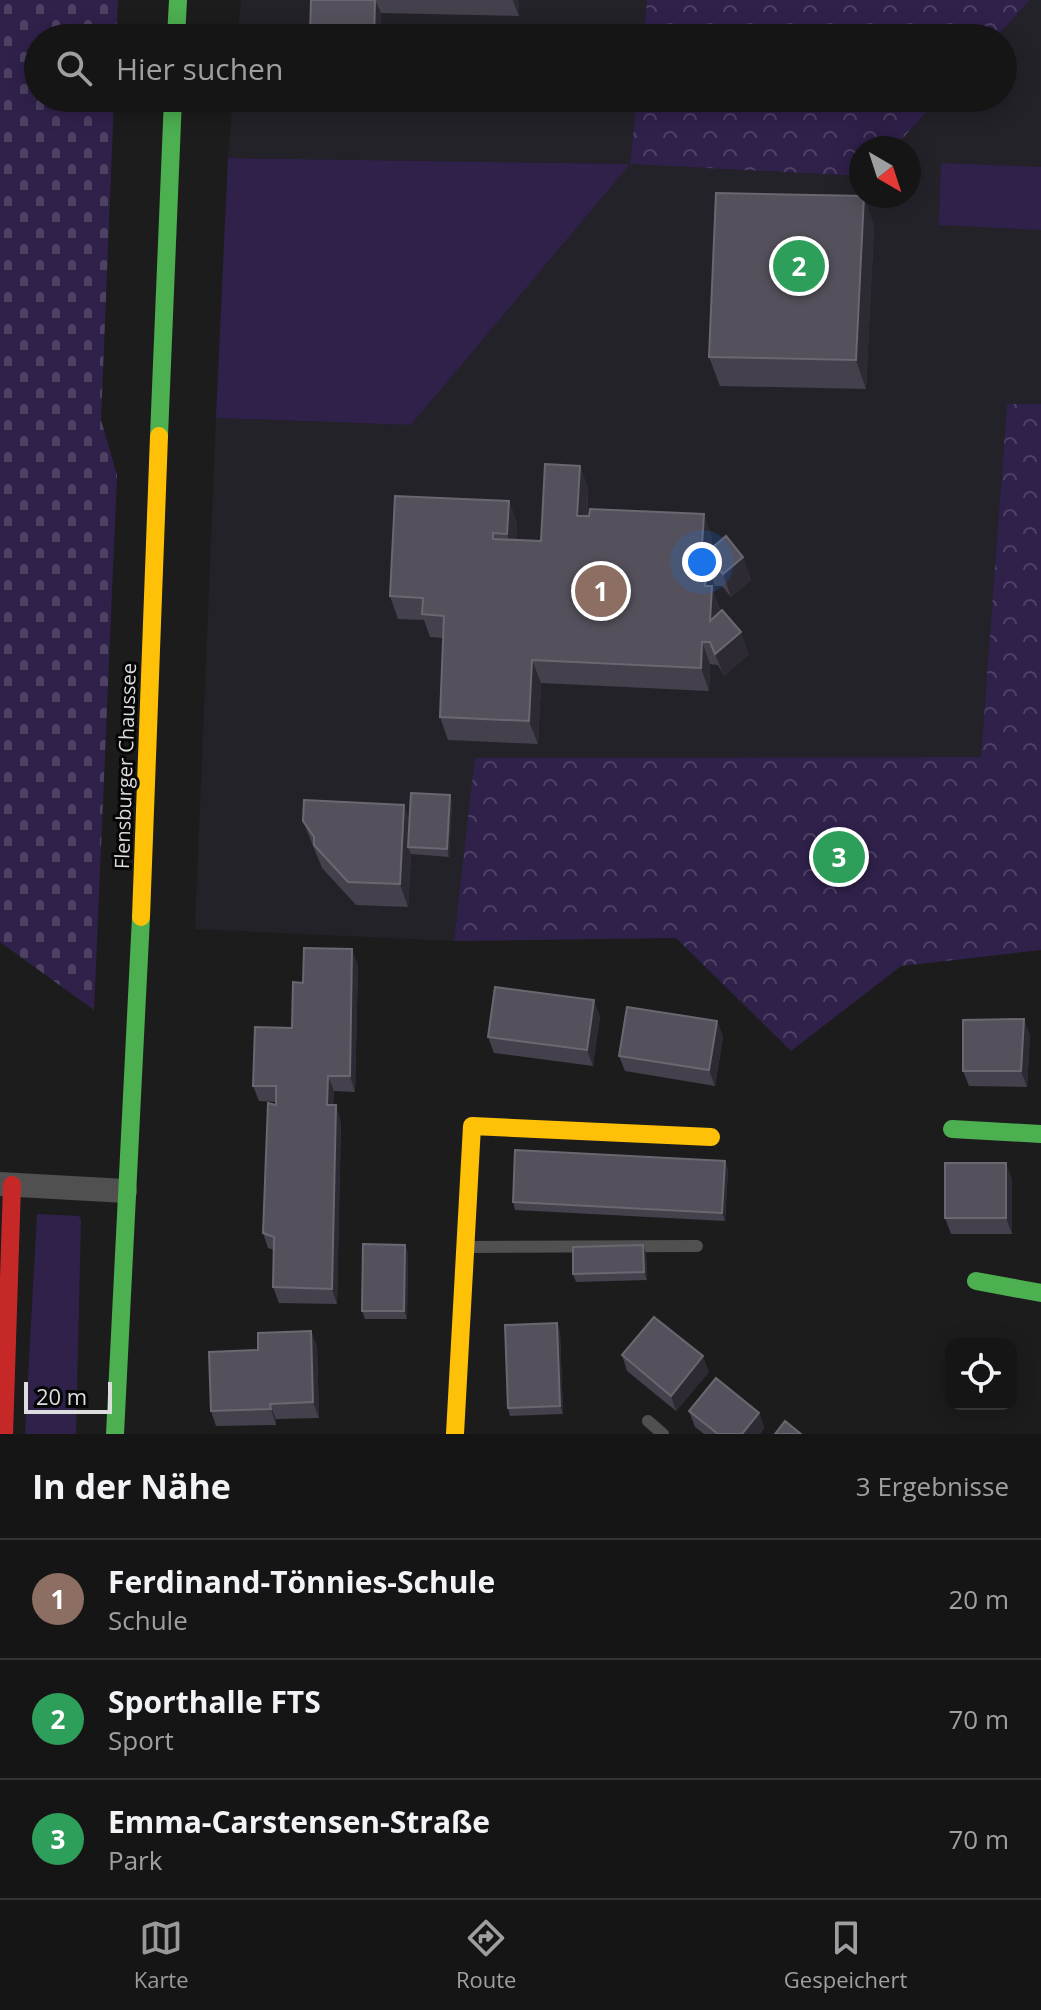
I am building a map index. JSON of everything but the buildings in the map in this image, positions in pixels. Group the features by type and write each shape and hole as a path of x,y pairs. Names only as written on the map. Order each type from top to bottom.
{"main road":[{"path":"177,24 178,0"},
{"name":"Flensburger Chaussee","path":"115,1434 123,1369 125,1191 142,941 172,112"},
{"path":"455,1434 472,1126 711,1137"},
{"path":"952,1129 1041,1134"},
{"path":"4,1434 6,1184"},
{"path":"976,1281 1041,1293"}],"street":[{"path":"6,1184 125,1191"}],"lane":[{"path":"466,1247 697,1246"},
{"path":"648,1421 663,1434"}],"shaded area":[{"path":"241,0 647,0 644,24 238,24"},
{"path":"1030,0 1041,0 1041,404 1007,404 981,757 476,758 454,941 195,929 216,418 411,425 629,164 228,158 232,112 636,112 630,164 849,175 849,208 921,208 921,136 904,136 926,112 1017,112 1017,24 1008,24"}],"green space":[{"path":"0,0 118,0 117,24 24,24 24,112 113,112 101,420 117,475 94,1010 0,942"},
{"path":"647,0 1030,0 1008,24 644,24"},
{"path":"636,112 926,112 905,136 849,136 849,175 630,164"},
{"path":"228,158 630,164 411,425 216,418"},
{"path":"941,163 1041,167 1041,230 939,225"},
{"path":"1007,404 1041,404 1041,950 901,966 791,1051 676,938 454,941 475,758 981,757"},
{"path":"37,1214 79,1216 81,1220 76,1434 25,1434"}],"traffic: fast":[{"path":"177,24 178,0"},
{"path":"159,436 172,112"},
{"path":"115,1434 141,917"},
{"path":"952,1129 1041,1134"},
{"path":"976,1281 1041,1293"}],"traffic: slow":[{"path":"141,917 159,436"},
{"path":"455,1434 472,1126 711,1137"}],"traffic: jam":[{"path":"4,1434 12,1185"}],"place":[{"name":"Sporthalle FTS","path":"799,266"},
{"name":"Ferdinand-Tönnies-Schule","path":"601,591"},
{"name":"Emma-Carstensen-Straße","path":"839,857"}]}
